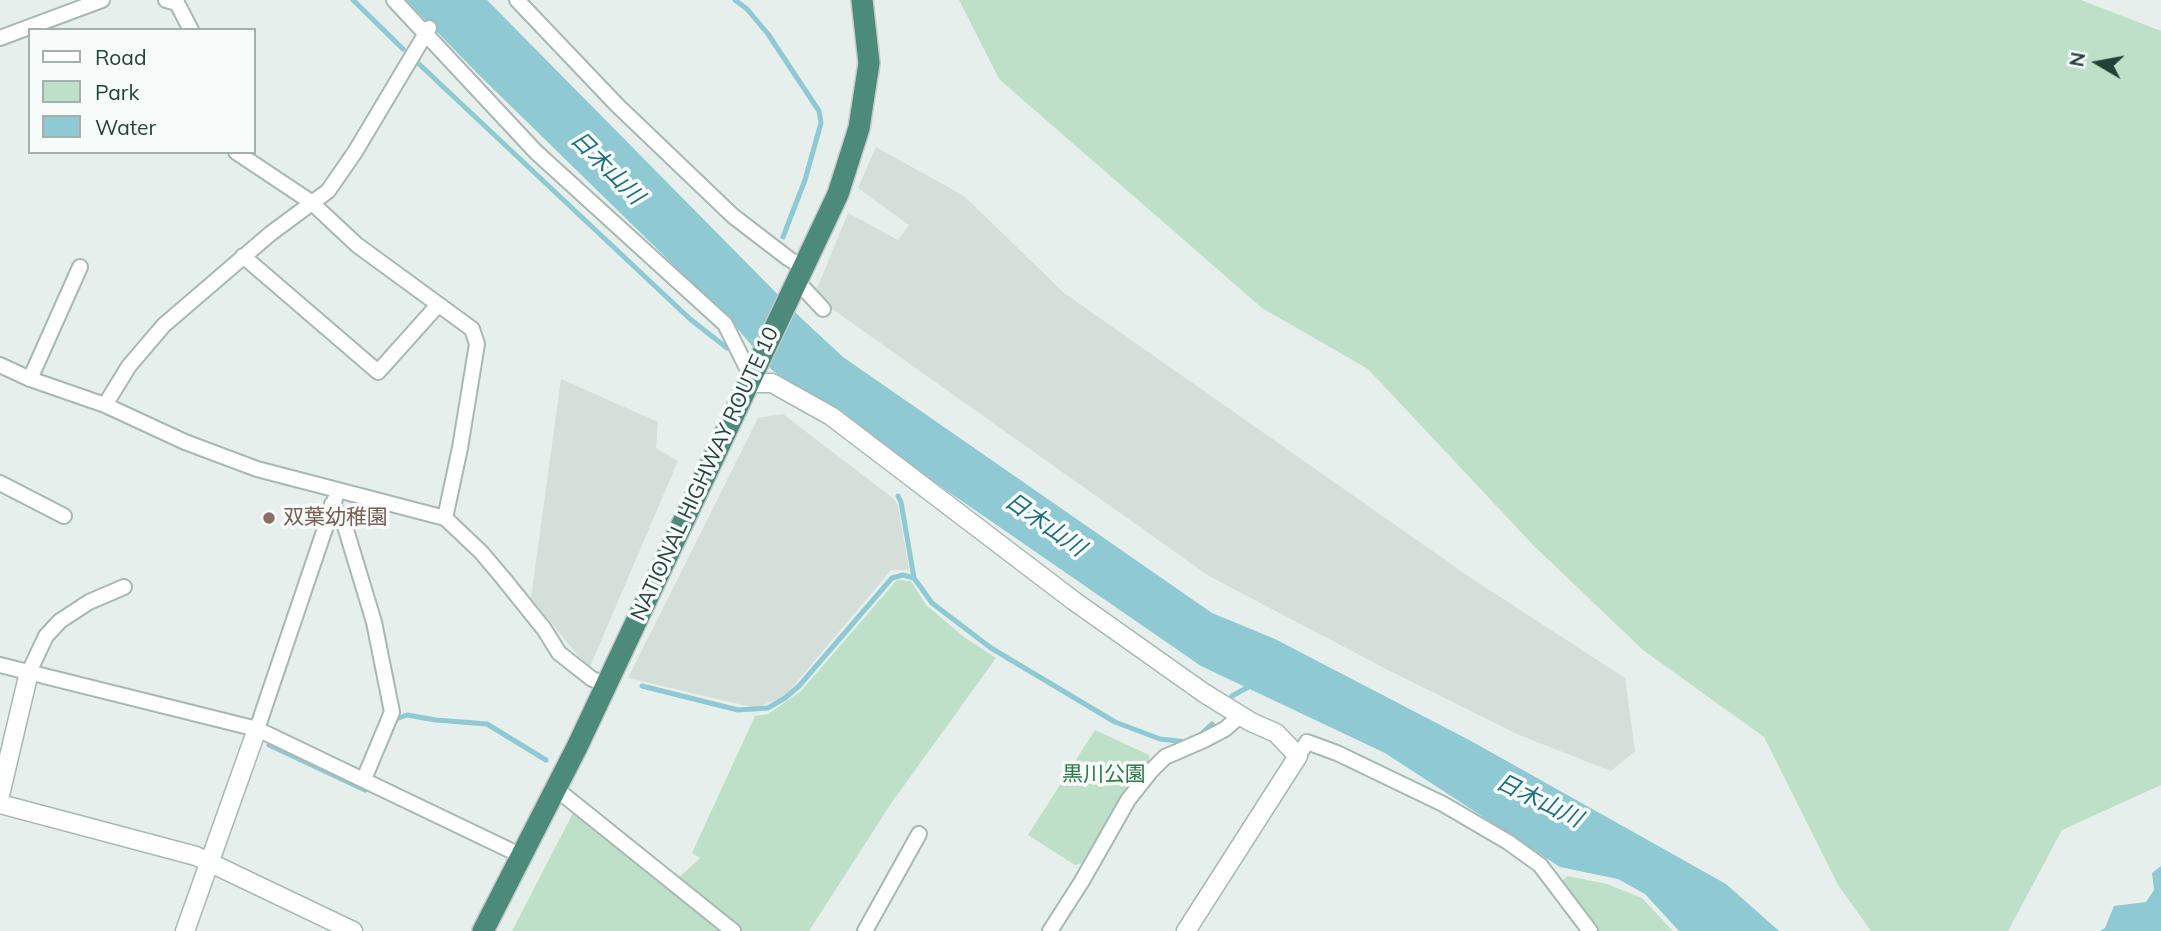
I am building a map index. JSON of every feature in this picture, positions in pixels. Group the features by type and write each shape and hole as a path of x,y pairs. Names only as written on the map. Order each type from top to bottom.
{"highway":[{"name":"NATIONAL HIGHWAY ROUTE 10","path":"483,931 606,684 838,194 859,128 869,63 862,0"}],"street":[{"path":"0,37 102,0"},
{"path":"166,0 177,3 190,28"},
{"path":"394,0 428,31 536,152 725,324 752,376 772,383 831,416 1074,601 1204,693 1240,716 1276,733 1298,756"},
{"path":"517,0 617,104 733,216 789,259 796,282 822,309"},
{"path":"105,405 129,366 164,325 243,256 328,191 428,31"},
{"path":"239,154 311,202 357,245 472,330 477,344 461,445 445,518"},
{"path":"243,256 378,372 438,305"},
{"path":"30,379 80,267"},
{"path":"0,365 30,379 105,405 197,447 335,497 445,518 481,552 503,578 544,629 559,653 592,679 606,684"},
{"path":"0,483 64,516"},
{"path":"185,931 335,497"},
{"path":"335,497 374,622 392,712 364,779"},
{"path":"0,795 29,673 46,636 60,621 89,603 124,587"},
{"path":"0,665 257,729 522,856"},
{"path":"1050,931 1128,800 1151,771 1166,757 1225,729 1240,716"},
{"path":"1186,931 1307,742 1337,753 1443,804 1508,842 1540,865 1590,931"},
{"path":"555,788 733,931"},
{"path":"0,804 197,856 353,931"},
{"path":"865,931 919,834"}],"shaded area":[{"path":"876,147 964,196 1064,293 1471,578 1625,678 1635,751 1611,771 1519,735 1209,576 814,296 848,213 898,240 909,225 858,188"},
{"path":"561,379 658,422 656,448 678,461 589,669 531,598"},
{"path":"783,414 894,499 898,506 909,570 891,570 785,696 756,708 628,678 758,418"}],"green space":[{"path":"959,0 2081,0 2161,31 2161,785 2062,830 2008,931 1871,931 1838,885 1764,737 1643,650 1534,546 1368,369 1262,308 999,79"},
{"path":"897,580 911,581 926,605 964,637 996,658 892,802 809,931 739,931 677,879 700,858 692,853 755,716 768,714 801,691"},
{"name":"黒川公園","path":"1095,730 1149,755 1150,765 1142,772 1083,863 1075,865 1028,835"},
{"path":"573,813 725,931 512,931"},
{"path":"1567,876 1607,884 1642,898 1673,931 1598,931 1560,883"}],"water":[{"name":"日木山川","path":"406,0 487,0 801,318 843,357 1212,613 1275,639 1471,741 1726,884 1779,931 1679,931 1645,894 1618,879 1560,867 1385,753 1201,666 772,370 733,323"},
{"path":"2161,866 2161,931 2100,931 2105,928 2114,906 2146,902 2154,890 2152,873"}],"waterway":[{"path":"353,0 403,49"},
{"path":"735,0 747,9 768,34 819,111 821,123 805,180 783,237"},
{"path":"419,64 690,319 727,348"},
{"path":"898,496 914,578 932,603 991,648 1115,722 1160,739 1187,742"},
{"path":"642,686 738,710 768,708 799,686 892,578 903,575 914,578"},
{"path":"1232,696 1250,686"},
{"path":"384,748 396,719 407,715 487,724 546,760"},
{"path":"1199,736 1212,724"},
{"path":"269,745 365,790"}],"place":[{"name":"双葉幼稚園","path":"269,518"}]}
